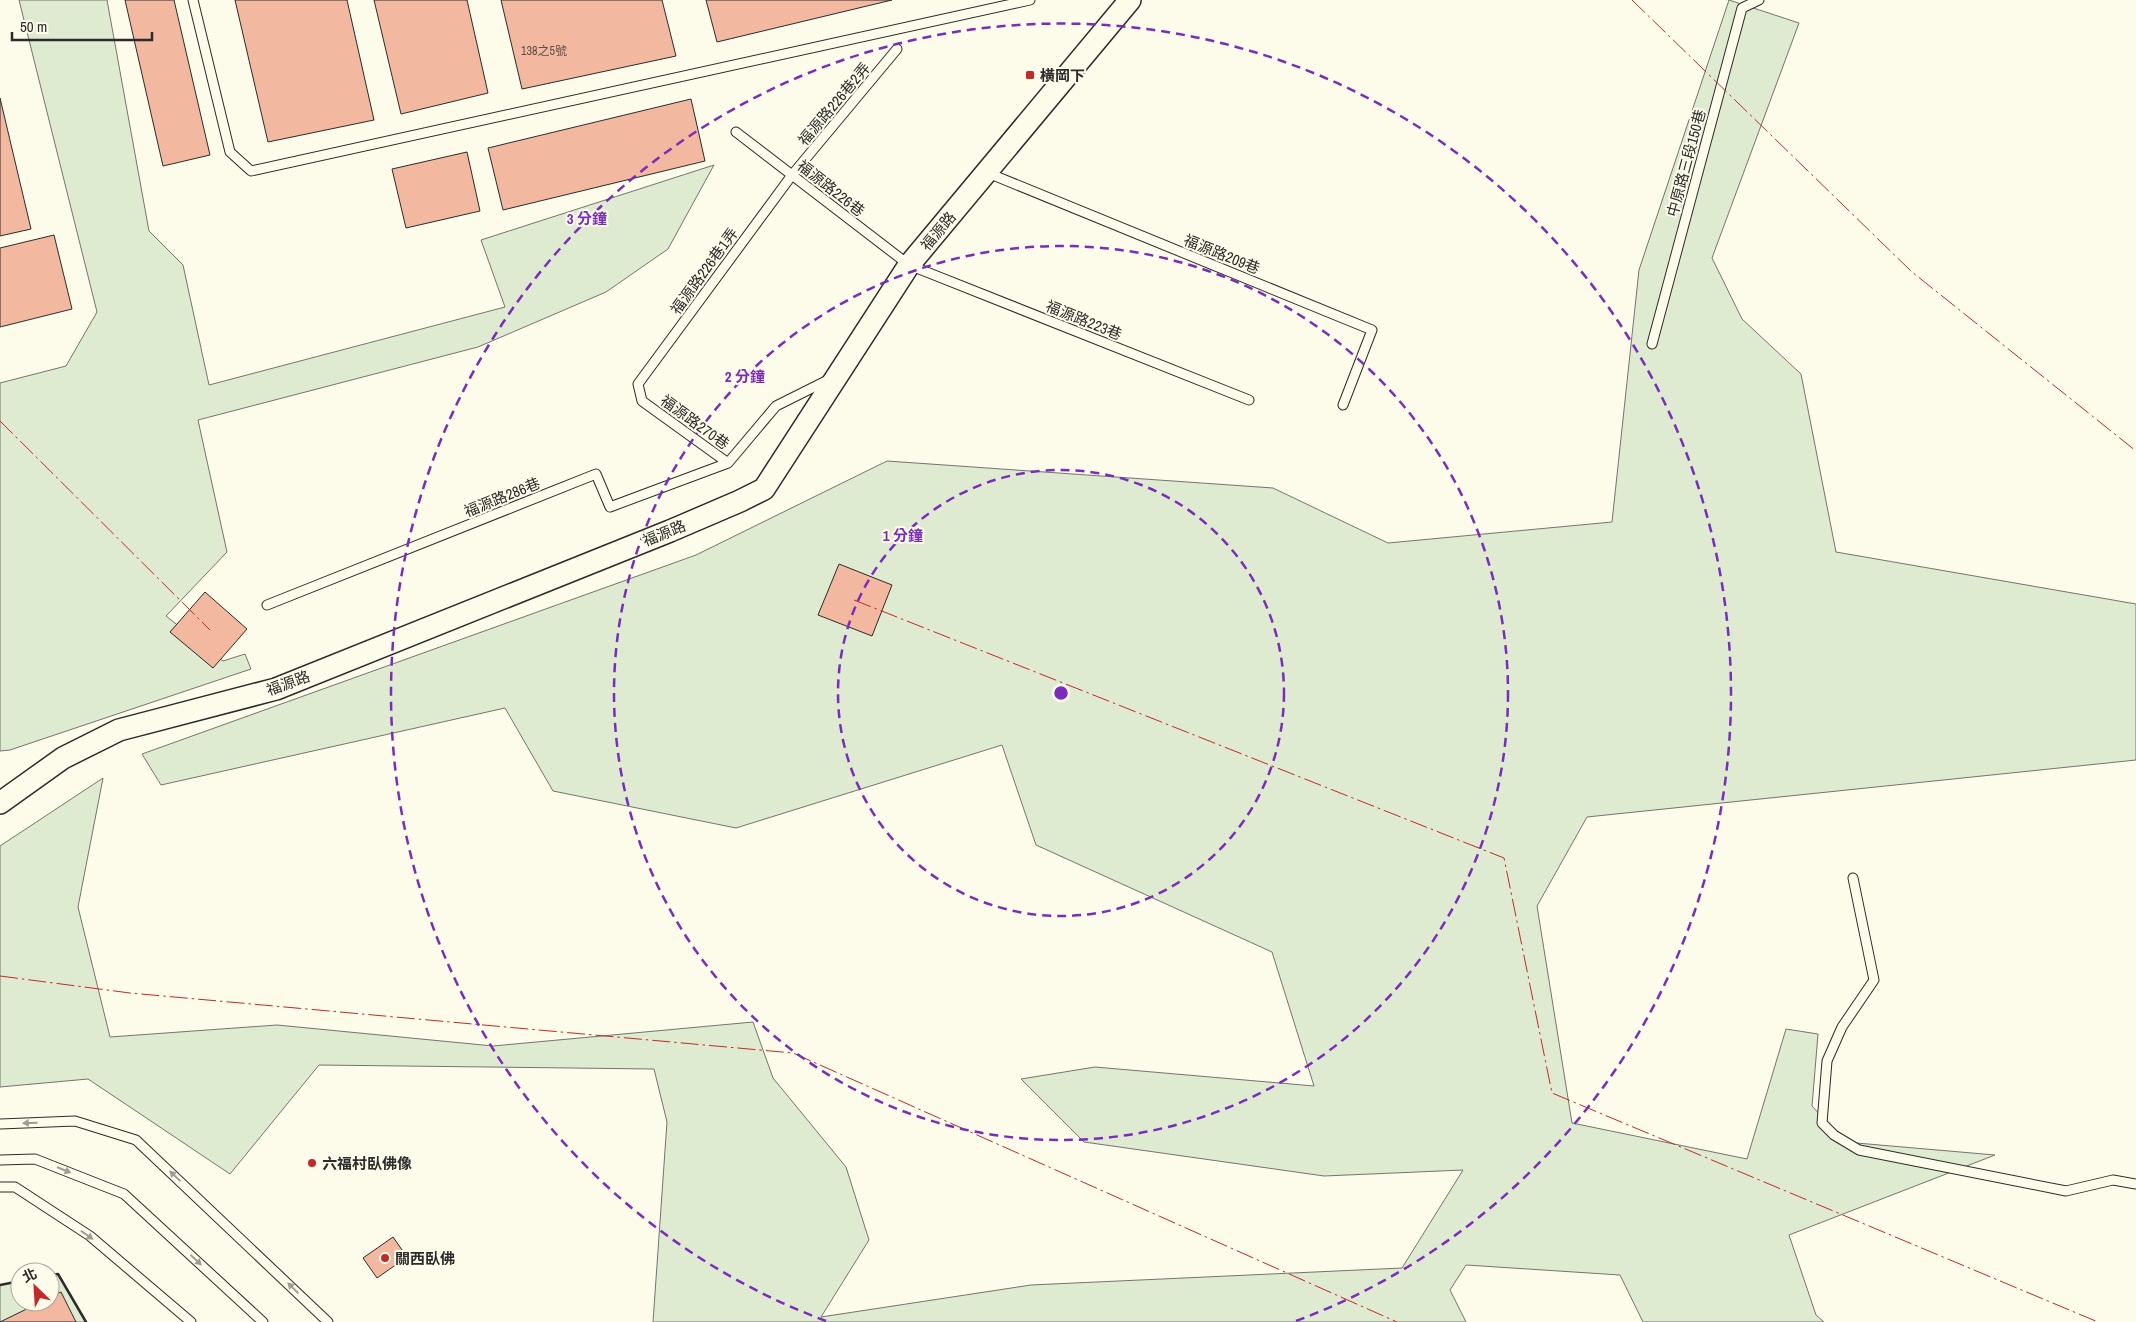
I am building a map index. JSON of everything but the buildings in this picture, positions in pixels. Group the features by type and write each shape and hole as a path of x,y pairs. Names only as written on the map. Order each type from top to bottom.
{"street":[{"name":"福源路","path":"0,803 63,758 118,730 276,689 740,501 764,488 909,265 988,173 1130,0"}],"lane":[{"path":"193,0 230,152 251,171 1030,0"},
{"name":"中原路三段150巷","path":"1652,344 1742,8 1759,0"},
{"name":"福源路226巷2弄","path":"792,175 897,49"},
{"name":"福源路226巷","path":"736,132 909,265"},
{"name":"福源路209巷","path":"988,173 1372,330 1343,405"},
{"name":"福源路226巷1弄","path":"638,384 792,175"},
{"name":"福源路223巷","path":"909,265 1249,400"},
{"name":"福源路270巷","path":"638,384 642,401 728,463 776,406 837,376"},
{"name":"福源路286巷","path":"267,605 596,474 610,507 728,463"},
{"path":"1853,878 1874,980 1842,1027 1827,1061 1822,1123 1834,1136 1859,1150 2066,1190 2113,1180 2136,1184"},
{"path":"0,1124 75,1121 136,1140 328,1322"},
{"path":"0,1160 35,1159 124,1194 263,1322"},
{"path":"0,1187 15,1187 90,1236 191,1322"}],"green space":[{"path":"19,0 107,0 149,231 183,265 209,385 505,307 481,240 714,165 668,249 606,292 478,347 198,420 227,552 166,616 223,661 245,654 251,669 10,750 0,751 0,383 66,366 97,312"},
{"path":"1729,0 1799,23 1712,258 1742,319 1801,374 1836,552 2136,604 2136,760 1587,817 1537,906 1572,1123 1747,1159 1786,1029 1818,1034 1812,1106 1845,1142 1995,1155 1789,1235 1816,1315 1824,1322 1643,1322 1620,1275 1466,1265 1450,1290 1466,1322 653,1322 667,1122 654,1069 319,1065 230,1174 88,1079 0,1087 0,846 103,778 78,907 110,1037 277,1025 493,1046 753,1022 773,1078 846,1167 869,1240 821,1317 1031,1285 1402,1268 1463,1170 1324,1176 1084,1142 1021,1079 1095,1067 1314,1086 1272,952 1036,845 1002,745 736,828 553,791 505,708 161,785 142,754 696,555 887,461 1273,488 1388,543 1612,522 1639,270"},
{"path":"60,1277 86,1322 0,1322 0,1285 10,1283 10,1312 60,1312"}],"wall":[{"path":"60,1277 86,1322"},
{"path":"0,1285 10,1283"}],"power":[{"path":"1632,0 1912,272 2136,451"},
{"path":"0,421 210,630"},
{"path":"854,600 1504,858 1552,1093 2098,1322"},
{"path":"0,976 130,993 793,1053 1397,1322"}],"place":[{"name":"橫岡下","path":"1030,75"},
{"name":"六福村臥佛像","path":"312,1163"},
{"name":"關西臥佛","path":"385,1258"}]}
